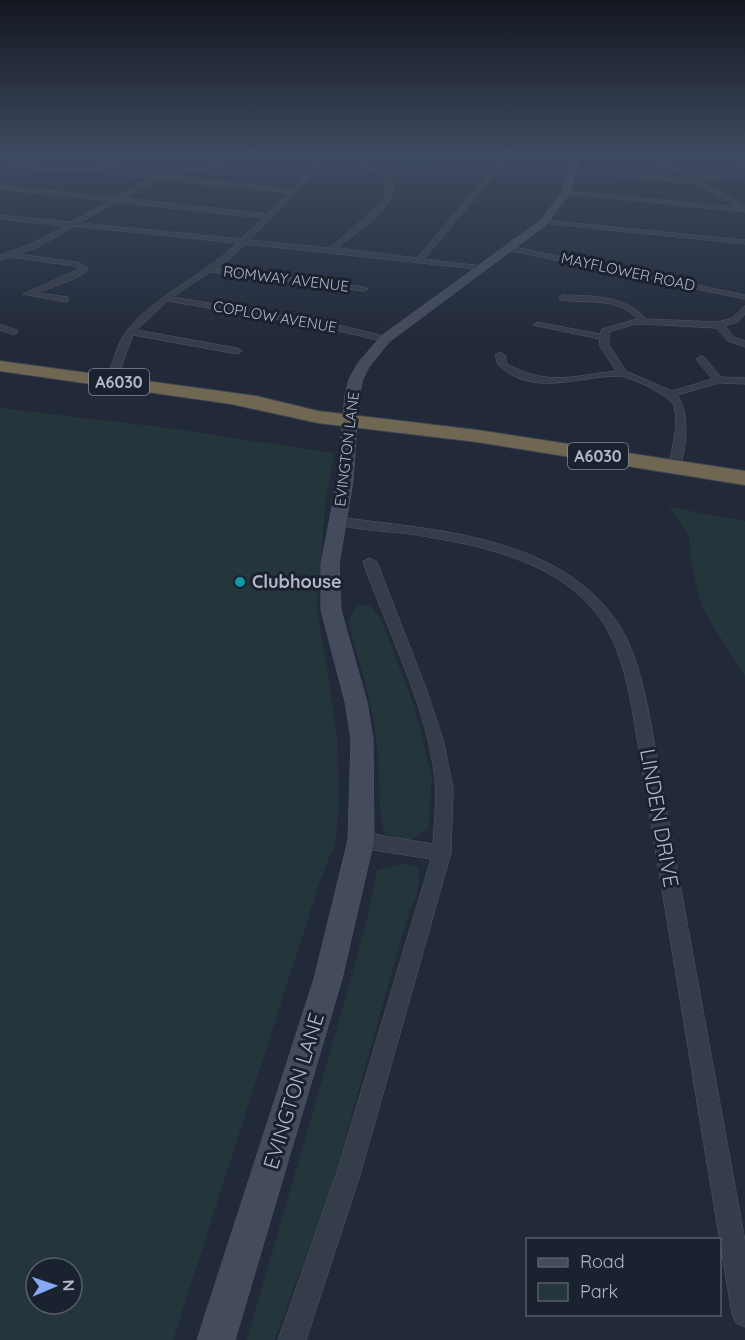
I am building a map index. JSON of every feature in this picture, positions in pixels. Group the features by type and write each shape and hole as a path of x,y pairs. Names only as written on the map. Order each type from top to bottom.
{"highway":[{"name":"A6030","path":"0,366 745,478"}],"street":[{"path":"3,257 34,246 90,214"},
{"path":"244,214 266,216"},
{"path":"111,381 130,332 165,298 228,256 269,214"},
{"path":"332,250 372,214"},
{"path":"419,260 459,214"},
{"name":"EVINGTON LANE","path":"216,1340 328,979 361,840 362,739 356,702 331,610 330,564 345,481 352,395 356,379 363,366 386,339 510,248 544,222 550,214"},
{"path":"0,217 332,250 482,268"},
{"path":"544,222 745,242"},
{"name":"MAYFLOWER ROAD","path":"510,248 745,297"},
{"path":"3,257 83,266 84,269 78,274 25,293 65,299"},
{"name":"ROMWAY AVENUE","path":"208,269 364,289"},
{"name":"COPLOW AVENUE","path":"165,298 322,324 386,339"},
{"path":"563,298 605,301 631,308 639,314 643,321"},
{"path":"675,466 681,424 679,404 671,394 631,379 622,373 604,345 605,331 618,325 643,321 719,325 735,320 745,309"},
{"path":"535,324 603,337"},
{"path":"719,325 731,339 745,344"},
{"path":"0,327 14,332"},
{"path":"130,332 238,350"},
{"path":"500,354 503,365 524,376 550,382 622,373"},
{"path":"701,359 718,380"},
{"path":"671,394 718,380 745,381"},
{"name":"LINDEN DRIVE","path":"338,521 488,545 535,562 576,586 609,620 630,666 641,714 745,1314"},
{"path":"292,1340 348,1176 442,853 443,772 416,680 386,611 370,562"},
{"path":"361,840 442,853"}],"green space":[{"path":"0,408 160,427 334,453 325,506 317,607 337,735 339,806 335,843 320,881 173,1340 0,1340"},
{"path":"669,507 745,521 745,676 702,608 691,562 689,536"},
{"path":"357,606 371,606 381,619 414,706 432,776 428,829 410,840 385,834 380,805 374,722 348,621"},
{"path":"404,863 419,867 418,891 408,915 329,1196 274,1340 247,1340 345,1000 367,919 377,870"}],"place":[{"name":"Clubhouse","path":"240,582"}]}
